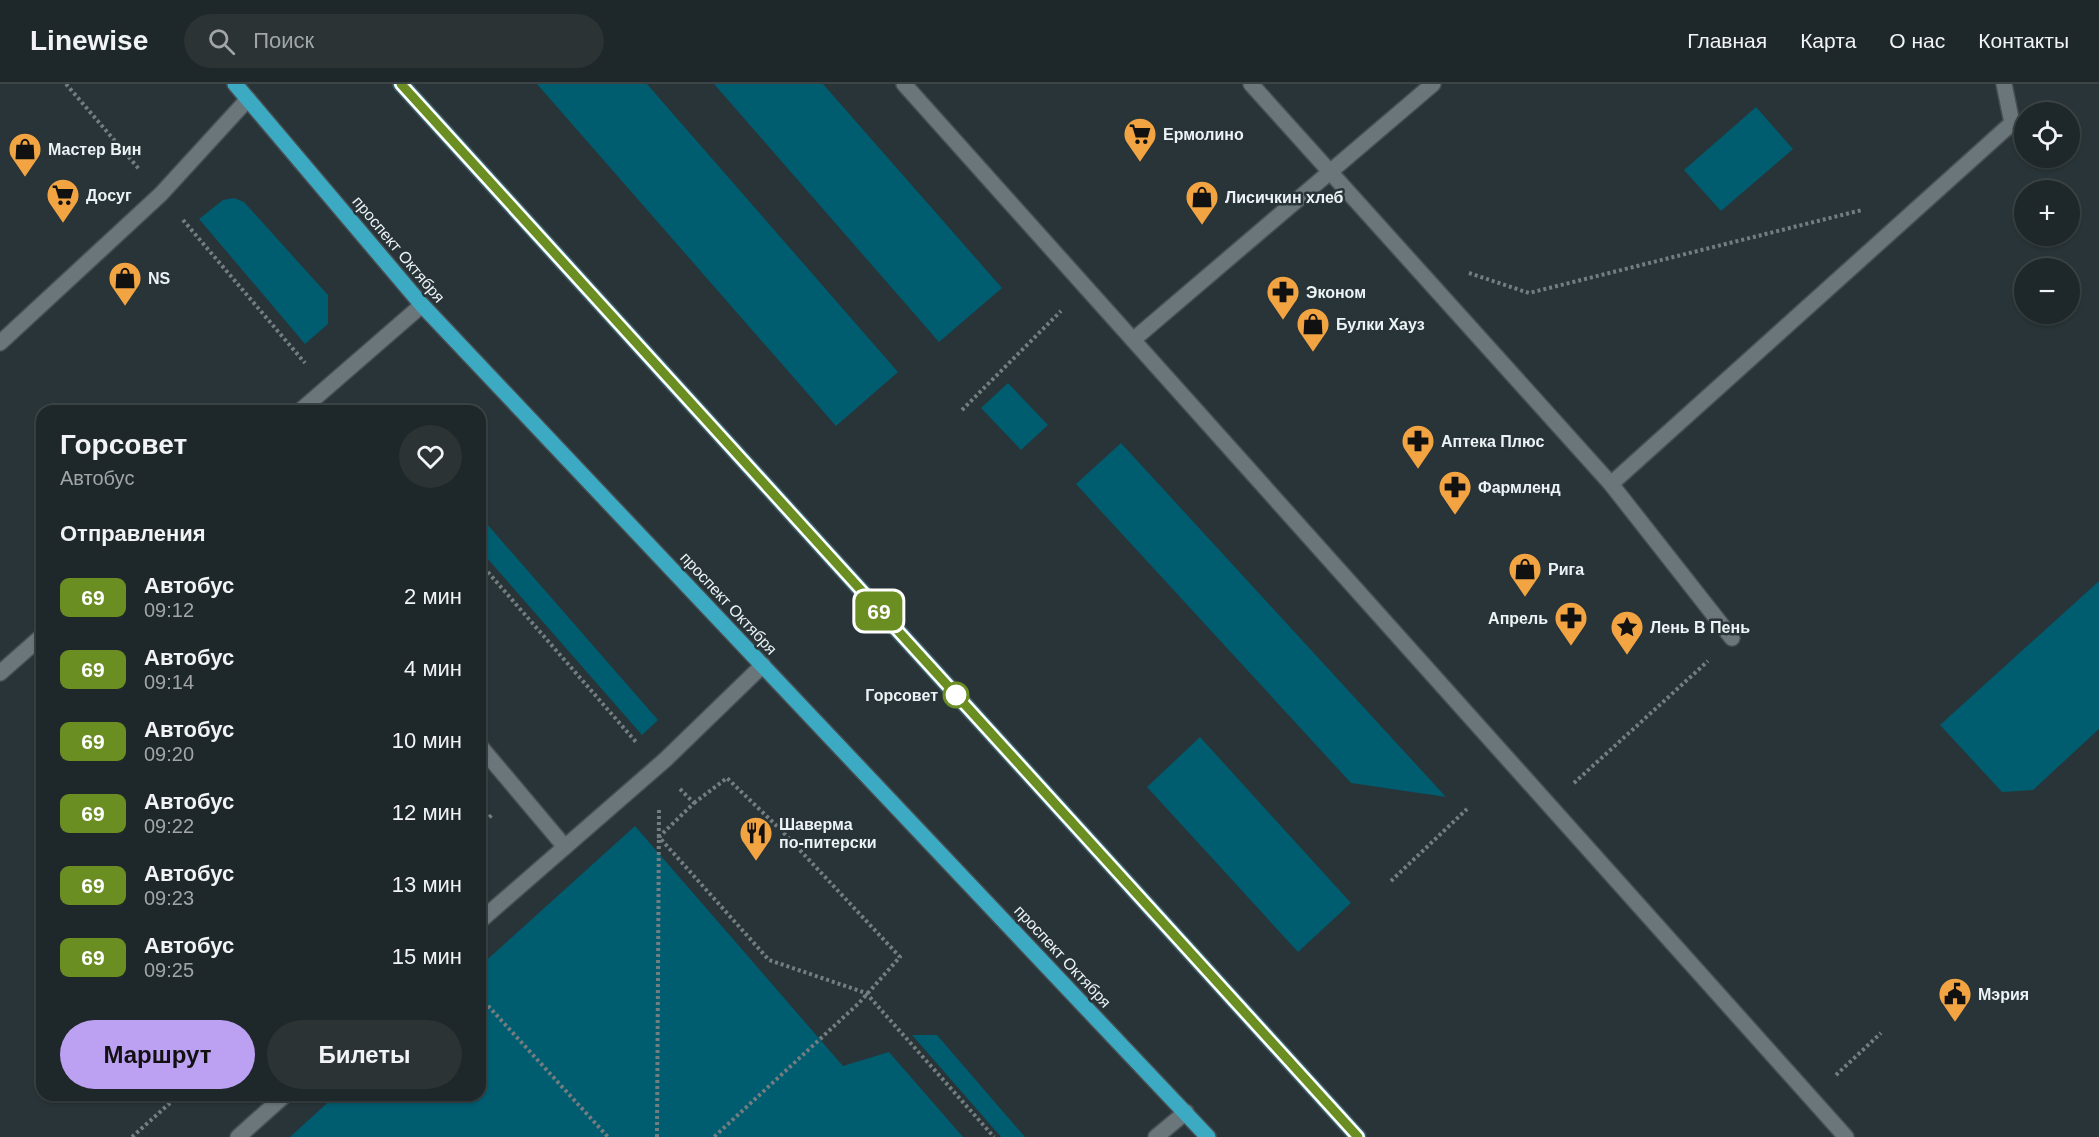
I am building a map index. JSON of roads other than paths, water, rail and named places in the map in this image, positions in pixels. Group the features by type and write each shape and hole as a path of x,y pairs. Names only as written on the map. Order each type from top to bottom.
{"main road":[{"name":"проспект Октября","path":"236,84 422,305 1208,1137"},
{"path":"401,84 1358,1137"}],"lane":[{"path":"904,84 1846,1137"},
{"path":"1251,84 1611,484 1732,638"},
{"path":"1133,340 1433,84"},
{"path":"1611,484 2012,123 2004,84"},
{"path":"0,343 160,194 248,99"},
{"path":"307,405 422,305"},
{"path":"0,673 36,641"},
{"path":"486,916 658,767 763,665"},
{"path":"486,753 565,847"},
{"path":"238,1137 278,1101"},
{"path":"1156,1137 1186,1112"}],"place":[{"name":"Ермолино","path":"1140,163"},
{"name":"Мастер Вин","path":"25,178"},
{"name":"Досуг","path":"63,224"},
{"name":"Лисичкин хлеб","path":"1202,226"},
{"name":"NS","path":"125,307"},
{"name":"Эконом","path":"1283,321"},
{"name":"Булки Хауз","path":"1313,353"},
{"name":"Аптека Плюс","path":"1418,470"},
{"name":"Фармленд","path":"1455,516"},
{"name":"Рига","path":"1525,598"},
{"name":"Апрель","path":"1571,647"},
{"name":"Лень В Пень","path":"1627,656"},
{"name":"Горсовет","path":"956,695"},
{"name":"Шаверма по-питерски","path":"756,862"},
{"name":"Мэрия","path":"1955,1023"}]}
